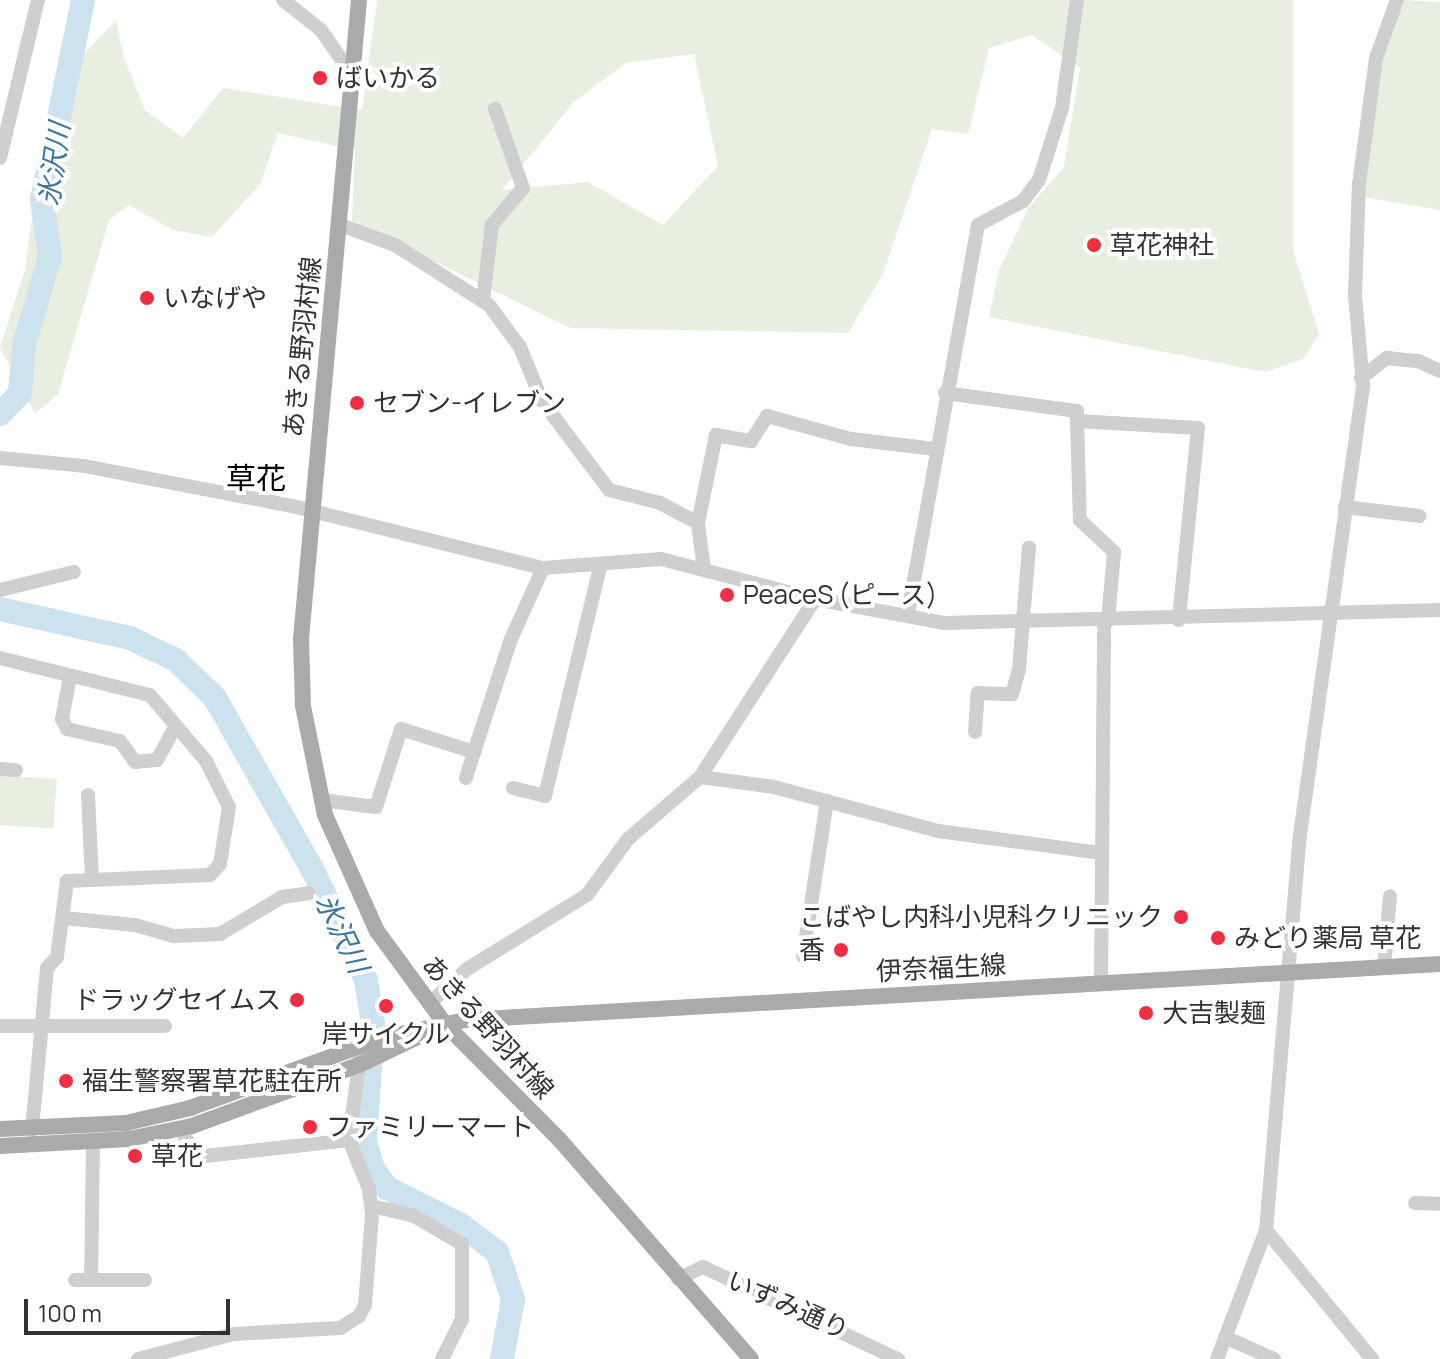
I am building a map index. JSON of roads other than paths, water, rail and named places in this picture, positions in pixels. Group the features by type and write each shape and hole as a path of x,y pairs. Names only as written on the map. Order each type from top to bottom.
{"main road":[{"name":"あきる野羽村線","path":"359,0 312,511 301,670 310,756 321,800 365,909 392,955 445,1024 559,1139 751,1359"},
{"name":"伊奈福生線","path":"0,1129 126,1123 190,1108 373,1045 445,1024 1440,964"},
{"name":"伊奈福生線","path":"0,1146 93,1142 181,1129 361,1064 373,1045"}],"street":[{"path":"0,158 38,0"},
{"path":"283,0 321,30 352,75"},
{"path":"908,614 945,393 978,225 1023,201 1039,180 1062,108 1077,0"},
{"path":"1217,1359 1266,1230 1287,972 1361,378 1355,296 1359,184 1376,58 1397,0"},
{"path":"483,300 492,225 523,188 495,109"},
{"path":"338,224 395,245 483,300 520,347 542,401 609,490 660,503 698,523"},
{"path":"1361,378 1387,358 1418,361 1440,371"},
{"path":"945,393 1077,411 1080,520 1114,552 1106,621 1100,853 1101,983"},
{"path":"704,570 698,523 716,435 751,441 767,416 851,439 935,449"},
{"path":"1077,421 1198,428 1179,620"},
{"path":"0,458 84,466 312,511 543,568 600,567 661,559 815,599 944,623 1179,620 1440,610"},
{"path":"1345,507 1419,516"},
{"path":"975,732 978,693 1012,694 1029,547"},
{"path":"513,788 545,796 600,567"},
{"path":"466,778 511,639 543,568"},
{"path":"0,590 74,572"},
{"path":"431,1002 467,969 587,895 628,839 700,777 815,599"},
{"path":"0,658 150,695 206,761 229,807 220,864 210,875 67,881 57,957 47,968 45,1024 32,1129"},
{"path":"70,677 62,719 67,729 120,741 135,762 157,760 176,726"},
{"path":"321,800 376,807 401,729 474,752"},
{"path":"0,769 16,770"},
{"path":"700,777 827,801 938,831 1100,853"},
{"path":"88,795 92,880"},
{"path":"803,956 827,801"},
{"path":"64,918 135,925 174,936 220,934 282,897 309,893"},
{"path":"1384,967 1390,896"},
{"path":"0,1026 165,1026"},
{"path":"138,1359 162,1356 234,1334 351,1324 365,1305 372,1206 349,1140 361,1064"},
{"path":"181,1129 196,1157 349,1140"},
{"path":"91,1280 93,1142"},
{"path":"1415,1203 1440,1204"},
{"path":"372,1206 414,1216 460,1239 462,1319 442,1359"},
{"path":"1266,1230 1372,1359"},
{"name":"いずみ通り","path":"678,1279 703,1267 898,1359"},
{"path":"75,1280 145,1280"},
{"path":"1225,1337 1274,1359"},
{"path":"1353,1359 1360,1344"}],"waterway":[{"name":"氷沢川","path":"0,414 20,393 24,345 50,256 42,200 83,0"},
{"name":"氷沢川","path":"0,609 130,638 176,660 215,698 311,867 366,980 373,1023 365,1141 373,1169 387,1188 461,1225 497,1252 513,1299 502,1359"}],"place":[{"name":"ばいかる","path":"320,78"},
{"name":"草花神社","path":"1094,245"},
{"name":"いなげや","path":"147,298"},
{"name":"セブン-イレブン","path":"357,403"},
{"name":"PeaceS (ピース)","path":"727,595"},
{"name":"こばやし内科小児科クリニック","path":"1181,917"},
{"name":"みどり薬局 草花","path":"1218,938"},
{"name":"香","path":"841,950"},
{"name":"ドラッグセイムス","path":"297,1000"},
{"name":"岸サイクル","path":"386,1006"},
{"name":"大吉製麺","path":"1146,1013"},
{"name":"福生警察署草花駐在所","path":"66,1081"},
{"name":"ファミリーマート","path":"310,1127"},
{"name":"草花","path":"135,1156"}],"district":[{"name":"草花","path":"256,478"}]}
